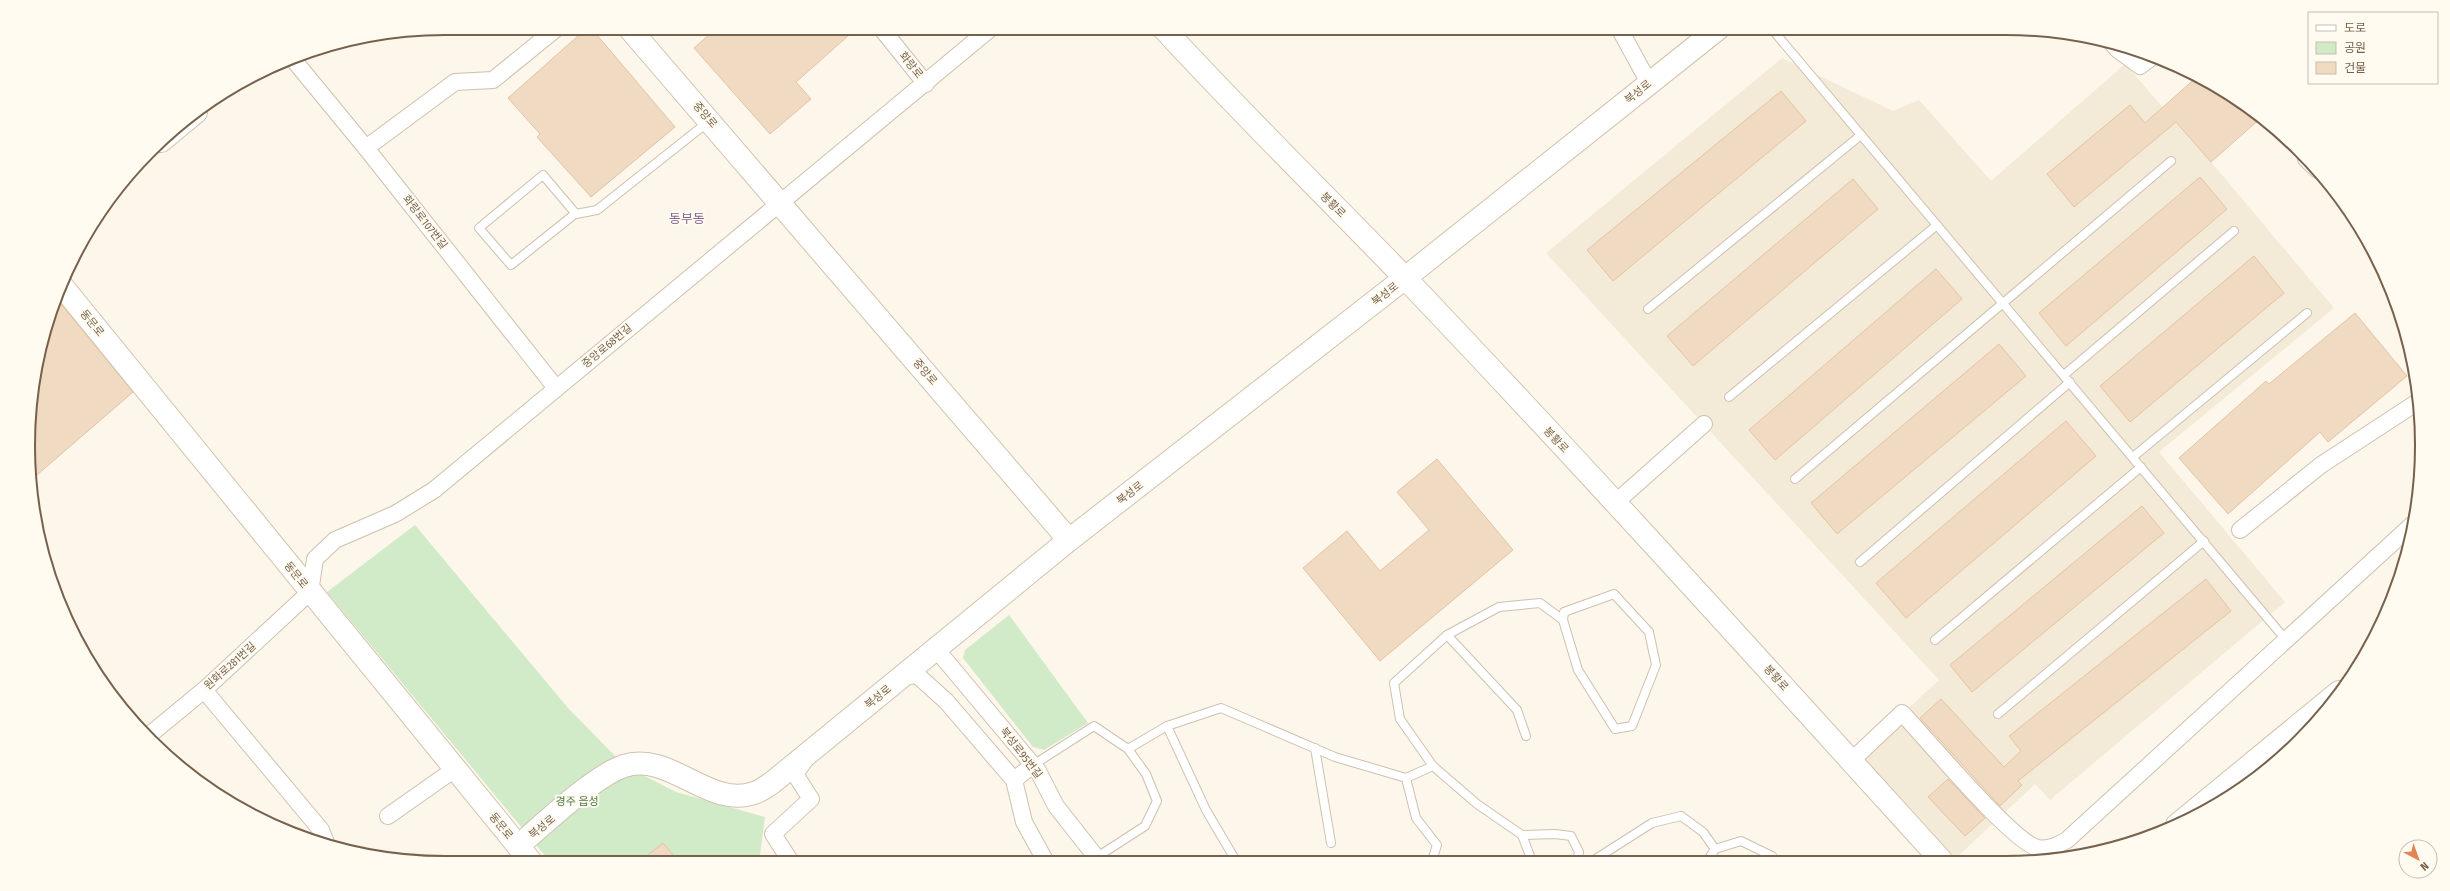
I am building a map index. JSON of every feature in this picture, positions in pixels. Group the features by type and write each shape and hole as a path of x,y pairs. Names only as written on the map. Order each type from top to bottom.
{"street":[{"path":"366,148 455,82 493,80 548,35"},
{"name":"중앙로","path":"635,35 710,120 1069,540"},
{"name":"화랑로","path":"887,35 926,84"},
{"path":"780,203 926,84 983,35"},
{"name":"봉황로","path":"1170,35 1229,100 1405,278 1615,502 1937,856"},
{"path":"1623,35 1649,83"},
{"name":"북성로","path":"518,846 599,780 625,766 654,764 720,793 737,796 755,793 772,782 1069,540 1405,278 1710,35"},
{"path":"2122,52 2140,66 2147,61"},
{"name":"화랑로107번길","path":"296,63 366,148 556,388"},
{"name":"중앙로68번길","path":"310,592 315,560 335,540 395,514 434,490 780,203"},
{"name":"동문로","path":"65,290 526,856"},
{"path":"2240,530 2321,465 2412,405"},
{"path":"1615,502 1704,424"},
{"path":"1851,761 1902,713 2013,833 2037,848 2050,848 2067,840 2406,530"},
{"name":"원화로281번길","path":"152,733 204,690 310,592"},
{"name":"북성로95번길","path":"936,649 1033,765 1056,806 1097,856"},
{"path":"902,677 917,675 946,701 1014,780 1024,822 1043,856"},
{"path":"204,690 321,830 324,837"},
{"path":"2200,807 2316,712"},
{"path":"787,856 773,834 811,799 795,774 810,752"},
{"path":"1014,780 1033,765"},
{"path":"388,816 455,769"}],"lane":[{"path":"1777,35 2134,457 2286,640"},
{"path":"576,213 543,175 479,228 511,265 576,213 597,210 710,120"},
{"path":"1648,309 1861,135"},
{"path":"1795,478 2171,161"},
{"path":"1729,397 1937,225"},
{"path":"2064,375 2234,231"},
{"path":"2134,457 2307,313"},
{"path":"1860,562 2070,382"},
{"path":"1935,640 2141,467"},
{"path":"1998,714 2204,541"},
{"path":"1530,856 1522,835 1477,804 1433,766 1400,719 1394,683 1447,636 1499,607 1540,603 1563,620 1578,670 1615,729 1632,726 1656,665 1649,632 1614,594 1564,612 1563,620"},
{"path":"1447,636 1517,710 1526,736"},
{"path":"1128,749 1167,726 1221,708 1335,757 1406,778 1433,766"},
{"path":"1033,765 1094,726 1128,749 1146,774 1157,801 1145,826 1103,856"},
{"path":"1167,726 1206,810 1233,856"},
{"path":"1315,748 1331,843"},
{"path":"1406,778 1416,818 1437,845 1434,856"},
{"path":"1600,856 1652,823 1680,816 1703,832 1715,849"},
{"path":"1522,835 1555,834 1571,836 1579,852 1578,856"},
{"path":"1711,856 1715,849 1741,841 1772,856"}],"shaded area":[{"path":"1782,58 1893,111 1919,100 1991,181 2125,64 2211,162 2334,308 2159,452 2285,602 2050,800 2035,784 1958,856 1937,856 1851,761 1939,680 1546,253"}],"green space":[{"name":"경주 읍성","path":"415,525 568,708 625,766 676,792 765,817 760,856 545,856 327,592"},
{"path":"1009,615 1088,723 1044,750 1033,747 963,658 965,650"}],"building":[{"path":"579,35 597,35 675,127 591,197 537,137 540,134 508,98"},
{"path":"709,35 849,35 796,82 811,99 770,134 694,48"},
{"path":"2193,81 2233,104 2256,122 2211,162 2176,122 2074,207 2047,174 2130,105 2145,123"},
{"path":"1781,91 1806,121 1613,281 1587,250"},
{"path":"2200,177 2227,209 2066,346 2039,313"},
{"path":"1853,179 1878,209 1693,366 1667,336"},
{"path":"2254,256 2284,293 2130,422 2100,386"},
{"path":"1936,269 1962,299 1775,460 1749,430"},
{"path":"61,303 133,392 36,475 35,446 39,392 49,339"},
{"path":"2355,313 2407,376 2328,442 2320,432 2228,514 2179,458 2266,381 2269,384"},
{"path":"1999,344 2026,376 1837,534 1811,503"},
{"path":"2066,421 2096,456 1906,618 1876,583"},
{"path":"1437,459 1513,550 1380,661 1303,568 1347,531 1380,571 1429,530 1397,492"},
{"path":"2142,506 2164,533 1972,692 1950,665"},
{"path":"2206,579 2231,611 2018,781 2022,785 2000,806 1920,718 1941,699 2004,767 2021,751 2009,736"},
{"path":"1948,779 1985,818 1965,836 1928,797"},
{"path":"663,843 674,856 647,856"}],"district":[{"name":"동부동","path":"687,218"}]}
